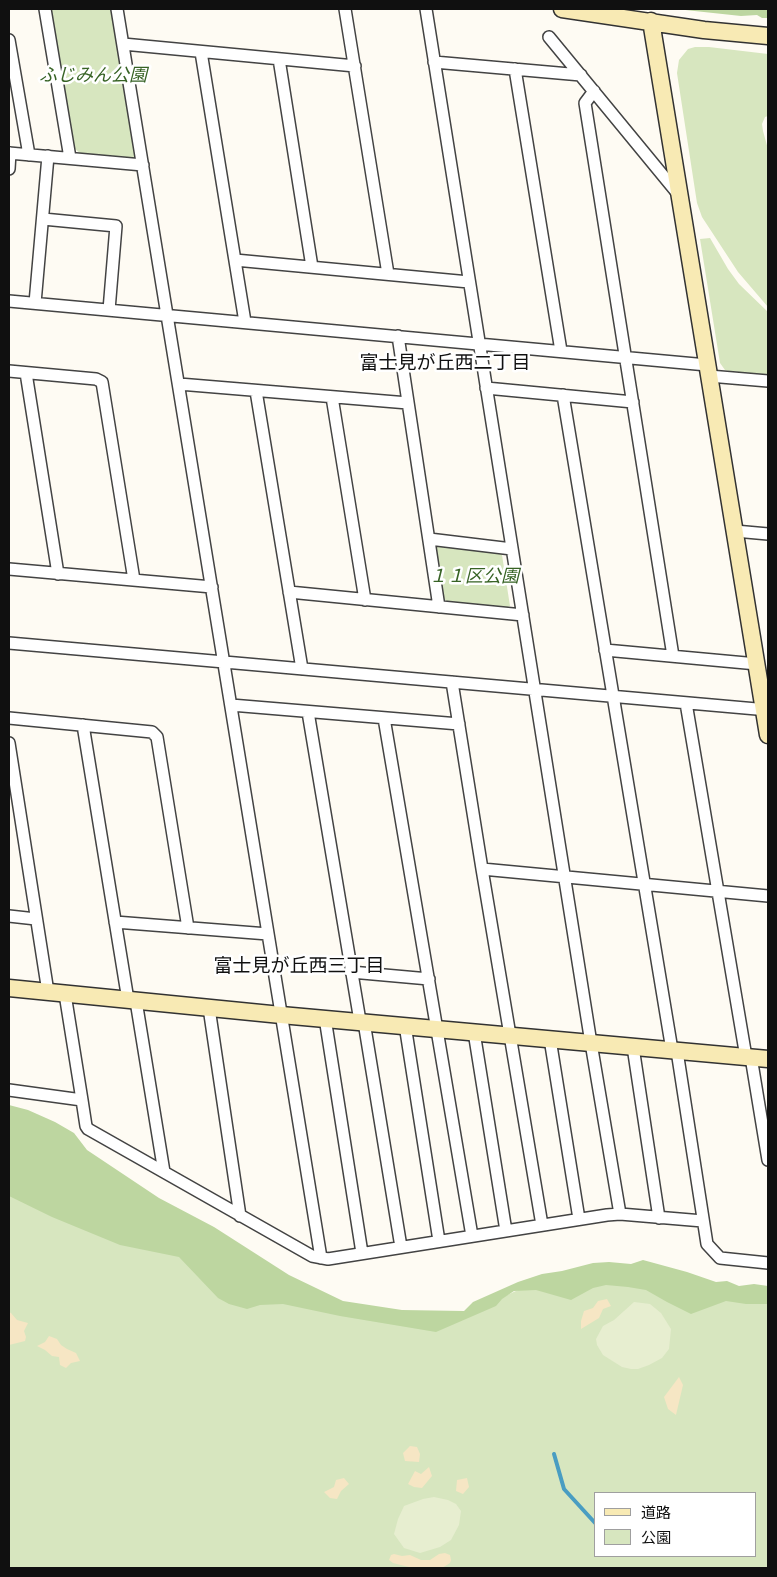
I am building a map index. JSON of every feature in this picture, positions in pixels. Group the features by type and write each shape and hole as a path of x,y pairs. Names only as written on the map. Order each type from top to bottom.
{"street":[{"path":"45,9 70,158"},
{"path":"117,9 321,1258"},
{"path":"345,9 388,274"},
{"path":"426,9 534,690 620,1214"},
{"path":"562,9 580,10 704,30 768,36"},
{"path":"651,21 766,710 768,735"},
{"path":"549,37 680,196"},
{"path":"9,40 29,155"},
{"path":"123,44 354,66"},
{"path":"201,52 245,322"},
{"path":"279,59 312,267"},
{"path":"434,62 581,75"},
{"path":"514,69 561,351"},
{"path":"594,91 585,103 673,656"},
{"path":"9,169 10,153 143,165"},
{"path":"35,303 48,156"},
{"path":"43,219 116,226 109,310"},
{"path":"235,260 469,282"},
{"path":"9,301 626,357 768,382"},
{"path":"398,336 439,607"},
{"path":"9,371 96,379 102,382 134,580"},
{"path":"26,373 58,574"},
{"path":"178,384 408,404"},
{"path":"486,388 633,402"},
{"path":"256,391 302,669"},
{"path":"563,395 644,884 707,1244 720,1258 768,1263"},
{"path":"332,397 364,600"},
{"path":"735,531 768,534"},
{"path":"429,539 512,549"},
{"path":"9,569 212,587"},
{"path":"289,592 523,615"},
{"path":"9,643 766,710"},
{"path":"605,650 757,664"},
{"path":"452,682 542,1225"},
{"path":"686,703 718,891 768,1160"},
{"path":"231,705 459,724"},
{"path":"308,712 401,1247"},
{"path":"9,718 152,732 157,737 188,928"},
{"path":"384,718 472,1236"},
{"path":"83,725 115,922 132,1000 164,1172"},
{"path":"9,743 48,992"},
{"path":"482,869 768,896"},
{"path":"9,916 36,919"},
{"path":"115,922 268,934"},
{"path":"352,972 429,979"},
{"path":"9,988 281,1015 768,1059"},
{"path":"65,994 88,1129 312,1256 328,1259 620,1214 703,1221"},
{"path":"209,1008 240,1216"},
{"path":"325,1018 362,1253"},
{"path":"404,1026 439,1241"},
{"path":"474,1032 506,1231"},
{"path":"550,1039 579,1219"},
{"path":"633,1046 659,1218"},
{"path":"9,1090 82,1100"}],"green space":[{"name":"ふじみん公園","path":"51,9 113,9 137,154 131,160 81,154 74,148"},
{"path":"676,9 768,9 768,18 762,18 757,15 741,16"},
{"path":"695,47 768,54 768,116 765,117 762,124 768,149 768,307 738,272 702,217 697,203 677,73 679,60 688,49"},
{"path":"710,238 739,284 768,312 768,375 725,370 720,363 700,239"},
{"name":"１１区公園","path":"438,545 498,552 502,555 510,606 505,608 446,601 443,597 436,550"},
{"path":"9,1105 28,1110 74,1133 87,1150 159,1198 214,1227 289,1275 343,1301 402,1310 464,1311 473,1302 518,1282 542,1274 593,1263 631,1264 643,1260 716,1282 727,1281 739,1286 754,1284 768,1286 768,1304 746,1304 726,1301 691,1314 646,1290 628,1287 606,1285 593,1288 571,1300 536,1290 514,1291 502,1299 496,1306 436,1332 340,1316 283,1304 260,1305 247,1309 229,1304 218,1298 179,1257 120,1245 52,1217 9,1196"},
{"path":"9,1188 211,1261 308,1303 414,1318 465,1314 527,1286 597,1272 768,1292 768,1568 9,1568"},
{"path":"634,1302 650,1304 661,1313 671,1329 669,1349 662,1358 638,1369 622,1367 603,1355 596,1339 603,1326 614,1320"},
{"path":"434,1497 456,1504 461,1511 459,1525 451,1540 440,1547 420,1553 404,1548 394,1534 404,1506"}],"sand":[{"path":"607,1299 611,1306 603,1309 599,1318 581,1329 584,1311 593,1308 598,1301"},
{"path":"9,1312 17,1320 28,1323 24,1331 25,1341 9,1345"},
{"path":"49,1336 57,1339 61,1345 76,1353 80,1361 71,1363 66,1368 60,1365 59,1357 52,1356 37,1346 45,1342"},
{"path":"679,1377 683,1385 676,1415 668,1409 664,1397"},
{"path":"410,1446 417,1447 420,1454 419,1462 405,1461 403,1453"},
{"path":"429,1467 432,1476 422,1488 408,1484 415,1471 421,1474"},
{"path":"344,1478 349,1484 341,1491 337,1499 330,1498 324,1492 334,1487 336,1480"},
{"path":"467,1478 469,1487 463,1494 456,1491 457,1480"},
{"path":"445,1553 450,1555 451,1560 450,1563 442,1568 413,1568 393,1563 389,1560 391,1555 394,1554 410,1555 421,1560 430,1560 439,1554"}],"waterway":[{"path":"554,1454 564,1489 594,1522"}],"district":[{"name":"富士見が丘西二丁目","path":"445,364"},
{"name":"富士見が丘西三丁目","path":"299,967"}]}
